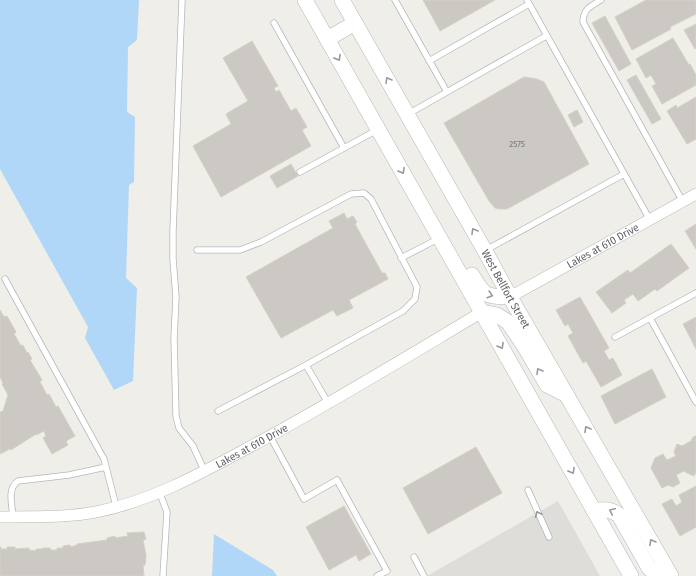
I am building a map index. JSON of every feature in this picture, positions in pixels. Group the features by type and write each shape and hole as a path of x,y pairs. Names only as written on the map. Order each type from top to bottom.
{"main road":[{"path":"304,0 631,576"},
{"name":"West Bellfort Street","path":"342,0 408,114 510,297 671,576"},
{"path":"326,39 355,23"},
{"path":"440,238 448,238 451,240 482,292 490,296 510,297"},
{"path":"482,312 497,315 508,322 547,385 567,395"},
{"path":"594,511 605,508 612,510 619,515 649,568 658,576"}],"street":[{"name":"Lakes at 610 Drive","path":"510,297 696,194"},
{"name":"Lakes at 610 Drive","path":"0,517 50,516 96,512 141,500 270,436 482,312"}],"lane":[{"path":"182,0 173,231 173,259 176,297 174,338 176,416 179,428 193,446 204,470"},
{"path":"395,0 447,92"},
{"path":"601,0 586,9 583,16 583,22 683,202"},
{"path":"430,61 528,2 650,220"},
{"path":"274,23 344,148"},
{"path":"408,114 546,36"},
{"path":"300,172 378,130"},
{"path":"485,251 624,174"},
{"path":"197,250 240,250 261,242 351,194 364,193 372,199 417,287 415,299 403,310 306,365 218,411"},
{"path":"402,258 440,238"},
{"path":"5,279 104,459 116,506"},
{"path":"616,337 696,293"},
{"path":"650,318 696,402"},
{"path":"306,365 328,403"},
{"path":"270,436 304,499 336,480 387,571 377,576"},
{"path":"13,516 11,490 14,484 18,481 69,475 106,467"},
{"path":"528,490 549,537"},
{"path":"159,492 167,512 163,576"},
{"path":"414,557 424,576"}],"shaded area":[{"path":"558,501 600,576 427,576"}],"water":[{"path":"0,0 139,0 137,40 128,47 127,112 135,117 134,182 129,185 126,278 137,288 133,381 114,390 85,338 88,327 0,169"},
{"path":"214,534 273,570 277,576 212,576"}],"building":[{"path":"423,0 495,0 440,31"},
{"path":"646,0 696,0 696,14 670,27 671,29 632,50 615,17"},
{"path":"605,16 631,64 619,71 592,23"},
{"path":"696,24 696,48 695,49 684,30"},
{"path":"673,38 696,75 696,85 662,104 652,86 656,84 651,75 646,78 636,59"},
{"path":"252,41 278,86 274,88 276,92 279,90 291,111 296,108 307,127 302,130 311,146 221,197 193,146 231,124 226,114 248,101 223,58"},
{"path":"636,75 661,119 652,124 627,80"},
{"path":"524,77 537,79 544,82 589,164 507,209 495,208 489,201 444,123"},
{"path":"696,97 696,139 687,144 667,111 676,105 677,108"},
{"path":"577,110 583,122 574,127 568,115"},
{"path":"291,164 298,176 277,188 270,176"},
{"path":"344,213 347,219 353,216 357,222 355,224 382,273 385,273 388,279 349,300 353,308 337,316 333,310 281,338 246,277 333,228 329,221"},
{"path":"696,224 696,249 685,231"},
{"path":"671,244 689,268 657,291 655,289 638,301 633,294 624,300 626,303 612,313 596,292 628,270 630,273"},
{"path":"580,297 609,348 604,351 609,360 613,358 622,375 601,387 586,361 583,363 568,336 573,333 568,324 565,326 556,310"},
{"path":"0,310 4,317 7,316 16,332 14,334 21,346 23,345 32,359 30,360 42,380 40,382 47,395 49,394 56,407 58,406 75,436 66,441 68,445 52,454 43,438 46,436 44,431 36,434 11,450 10,449 0,454 0,412 3,411 8,395 0,377"},
{"path":"696,317 696,349 683,324"},
{"path":"652,369 666,397 615,424 601,396"},
{"path":"696,436 696,472 694,476 684,471 676,475 680,483 673,487 668,485 662,488 651,468 655,458 663,454 667,460 676,456 674,452 677,444 682,446"},
{"path":"476,447 502,493 428,534 403,488"},
{"path":"696,486 696,527 680,536 662,504 672,499 676,506 682,502 679,495"},
{"path":"344,506 371,554 359,561 356,555 329,570 306,527"},
{"path":"144,532 146,539 143,540 146,555 145,565 143,565 144,576 0,576 0,547 1,549 7,549 7,547 15,547 15,549 29,548 29,550 36,551 36,549 43,548 57,550 57,548 63,548 63,546 70,545 71,547 77,544 107,540 107,538 115,536 115,538 128,536 127,533"}]}
